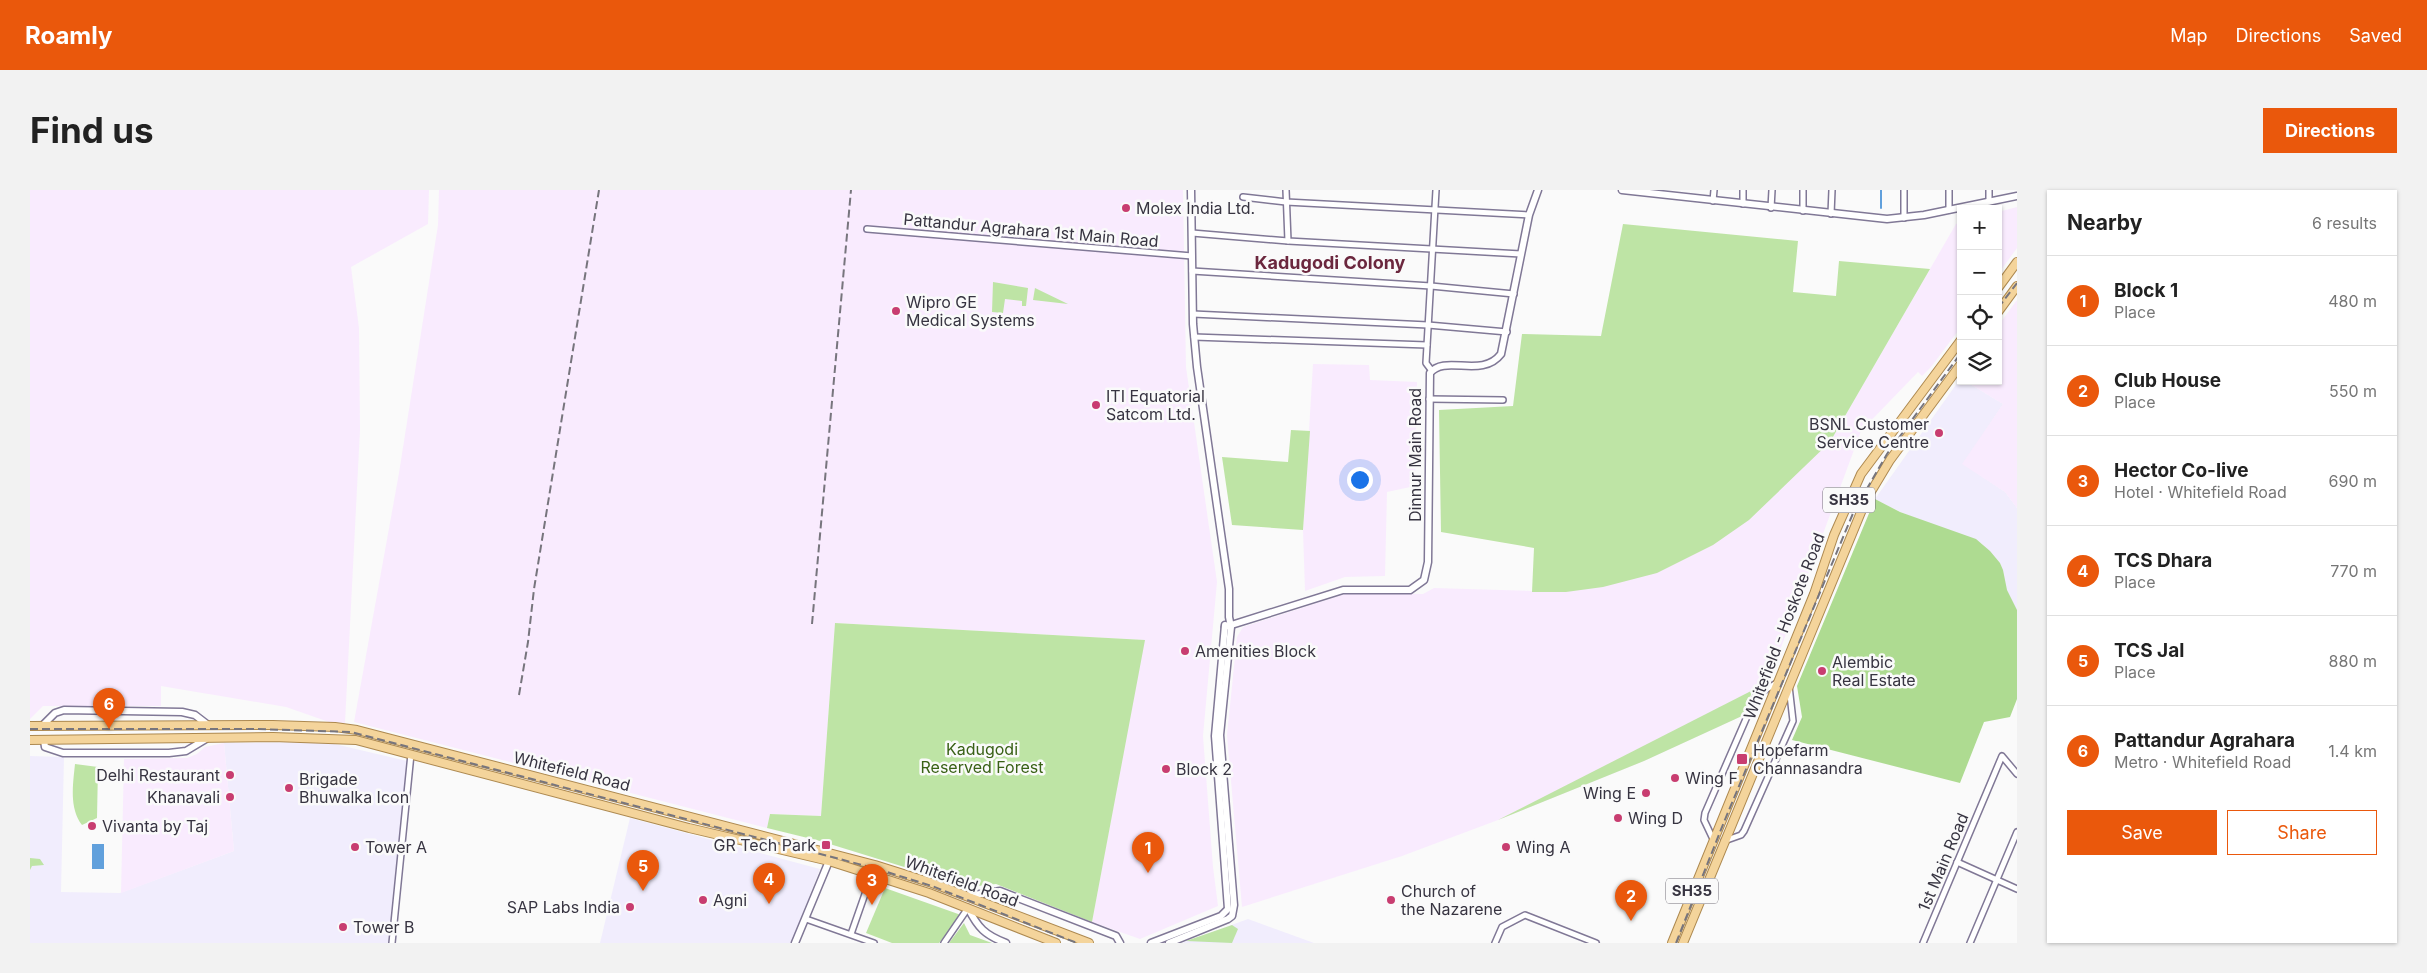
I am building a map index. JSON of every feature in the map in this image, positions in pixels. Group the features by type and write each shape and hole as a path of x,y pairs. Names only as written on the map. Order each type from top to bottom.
{"main road":[{"path":"2002,283 2017,262"},
{"path":"2002,307 2017,286"},
{"name":"Whitefield - Hoskote Road","path":"1672,943 1814,594 1834,535 1862,474 1957,345"},
{"name":"Whitefield - Hoskote Road","path":"1683,943 1853,530 1875,484 1957,370"},
{"path":"1862,474 1875,484"},
{"name":"Whitefield Road","path":"30,726 208,725 335,727 357,730 896,871 1089,943"},
{"name":"Whitefield Road","path":"30,740 210,737 342,738 412,754 689,828 828,861 872,874 968,908 1056,943"}],"street":[{"path":"1151,943 1221,916 1228,909 1215,736 1229,617 1228,575 1197,375 1194,337 1191,190"},
{"path":"1286,190 1288,241"},
{"path":"1432,371 1427,366 1427,345 1436,190"},
{"name":"Dinnur Main Road","path":"1228,627 1343,590 1410,590 1421,584 1426,576 1428,562 1429,377 1432,371 1440,366 1481,366 1491,364 1501,354 1507,332 1529,215 1538,190"},
{"path":"1622,190 1683,194 1713,201 1887,219 1950,210 2017,196"},
{"path":"1713,201 1714,190"},
{"path":"1743,190 1743,204"},
{"path":"1771,208 1772,190"},
{"path":"1803,211 1804,190"},
{"path":"1831,214 1832,190"},
{"path":"1904,190 1904,218"},
{"path":"1950,190 1950,210"},
{"path":"1989,190 1989,202"},
{"path":"1243,197 1286,202 1529,215"},
{"name":"Pattandur Agrahara 1st Main Road","path":"867,229 1192,256"},
{"path":"1192,233 1288,241 1521,254"},
{"path":"1192,271 1430,286 1514,294"},
{"path":"1194,314 1428,325 1507,332"},
{"path":"1194,337 1427,345"},
{"path":"1429,399 1503,400"},
{"path":"1169,943 1228,919 1233,910 1220,735 1228,627"},
{"path":"1713,840 1704,820 1705,813 1756,696 1778,682"},
{"path":"1724,841 1741,835 1744,831 1793,721 1789,686"},
{"path":"42,726 55,713 64,710 182,712 195,714 208,725"},
{"path":"44,740 45,746 62,753 139,754 186,751 210,737"},
{"path":"392,943 412,754"},
{"name":"1st Main Road","path":"1923,943 2002,756 2017,774"},
{"path":"1970,943 2017,832"},
{"path":"795,943 828,861"},
{"path":"1957,862 2017,890"},
{"path":"851,934 872,874"},
{"path":"966,896 1000,891 1116,936 1120,943"},
{"path":"944,943 968,908 977,926 993,938 1006,943"},
{"path":"1495,943 1502,927 1525,915 1596,943"},
{"path":"806,919 874,943"}],"shaded area":[{"path":"30,190 429,190 428,224 351,267 359,328 360,430 345,723 329,722 286,707 161,686 161,706 43,706 30,719"},
{"path":"439,190 1183,190 1186,367 1217,582 1203,736 1213,867 1218,906 1140,939 1092,922 1144,640 835,623 821,816 770,814 767,828 354,722 399,473 438,225"},
{"path":"2017,207 2017,248 2002,269 2002,250 2002,211"},
{"path":"1956,224 1957,332 1931,367 1922,376 1918,372 1861,431 1769,680 1753,690 1742,716 1644,761 1498,820 1402,856 1242,907 1227,735 1237,637 1243,627 1348,593 1423,594 1434,588 1566,592 1830,442"},
{"path":"2017,300 2017,508 2005,492 1962,464 2003,404 1972,385 2002,385 2002,321"},
{"path":"1313,364 1369,365 1370,380 1417,382 1415,486 1387,492 1385,576 1345,577 1305,591 1303,530"},
{"path":"1957,383 1957,385 1972,385 2003,404 1963,464 2005,492 2017,508 2017,610 2006,590 2000,563 1981,543 1900,512 1875,499"},
{"path":"326,742 407,761 388,943 30,943 30,756 64,757 61,892 120,893 234,851 224,743"},
{"path":"224,743 234,851 121,893 124,759 187,758 197,754 205,747"},
{"path":"630,818 820,869 791,943 600,943"},
{"path":"1248,919 1314,943 1182,943"}],"green space":[{"path":"1623,224 1798,241 1793,292 1836,296 1839,261 1930,269 1830,442 1749,520 1713,545 1657,573 1603,587 1566,592 1532,592 1534,548 1441,532 1439,410 1513,406 1522,334 1601,336"},
{"path":"993,282 1028,288 1026,306 1022,306 1022,301 1005,299 1003,313 992,312"},
{"path":"1035,288 1068,304 1033,300"},
{"path":"1291,430 1310,431 1303,530 1232,525 1222,457 1288,462"},
{"path":"1875,499 1900,512 1976,539 2000,563 2007,590 2017,610 2017,699 2010,717 1984,722 1960,783 1792,740 1802,717 1797,686"},
{"name":"Kadugodi Reserved Forest","path":"835,623 1145,640 1092,922 996,884 969,887 820,841 767,828 770,814 821,816"},
{"path":"1753,690 1742,716 1644,761 1498,820"},
{"path":"75,764 98,767 97,818 82,825 75,811 74,804"},
{"path":"30,858 40,859 44,865 32,866 30,870"},
{"path":"885,888 961,915 939,943 892,943 866,933"},
{"path":"964,923 970,935 992,943 949,943"},
{"path":"1232,925 1238,929 1232,943 1186,941"}],"water":[{"path":"92,844 104,844 104,869 92,869"}],"waterway":[{"path":"1881,190 1881,208"}],"railway":[{"path":"519,695 534,589 599,190"},
{"path":"812,624 851,190"},
{"path":"2002,303 2017,283"},
{"path":"1676,943 1724,822 1854,511 1887,454 1957,358"},
{"path":"30,729 254,729 351,732 874,868 932,886 1077,943"}],"place":[{"name":"Molex India Ltd.","path":"1126,208"},
{"name":"Wipro GE Medical Systems","path":"896,311"},
{"name":"ITI Equatorial Satcom Ltd.","path":"1096,405"},
{"name":"BSNL Customer Service Centre","path":"1939,433"},
{"name":"Amenities Block","path":"1185,651"},
{"name":"Alembic Real Estate","path":"1822,671"},
{"name":"Pattandur Agrahara","path":"109,729"},
{"name":"Hopefarm Channasandra","path":"1742,759"},
{"name":"Block 2","path":"1166,769"},
{"name":"Delhi Restaurant","path":"230,775"},
{"name":"Wing F","path":"1675,778"},
{"name":"Brigade Bhuwalka Icon","path":"289,788"},
{"name":"Wing E","path":"1646,793"},
{"name":"Khanavali","path":"230,797"},
{"name":"Wing D","path":"1618,818"},
{"name":"Vivanta by Taj","path":"92,826"},
{"name":"GR Tech Park","path":"826,845"},
{"name":"Tower A","path":"355,847"},
{"name":"Wing A","path":"1506,847"},
{"name":"Block 1","path":"1148,873"},
{"name":"TCS Jal","path":"643,891"},
{"name":"Agni","path":"703,900"},
{"name":"Church of the Nazarene","path":"1391,900"},
{"name":"TCS Dhara","path":"769,904"},
{"name":"Hector Co-live","path":"872,905"},
{"name":"SAP Labs India","path":"630,907"},
{"name":"Club House","path":"1631,921"},
{"name":"Tower B","path":"343,927"}],"district":[{"name":"Kadugodi Colony","path":"1330,263"}]}
